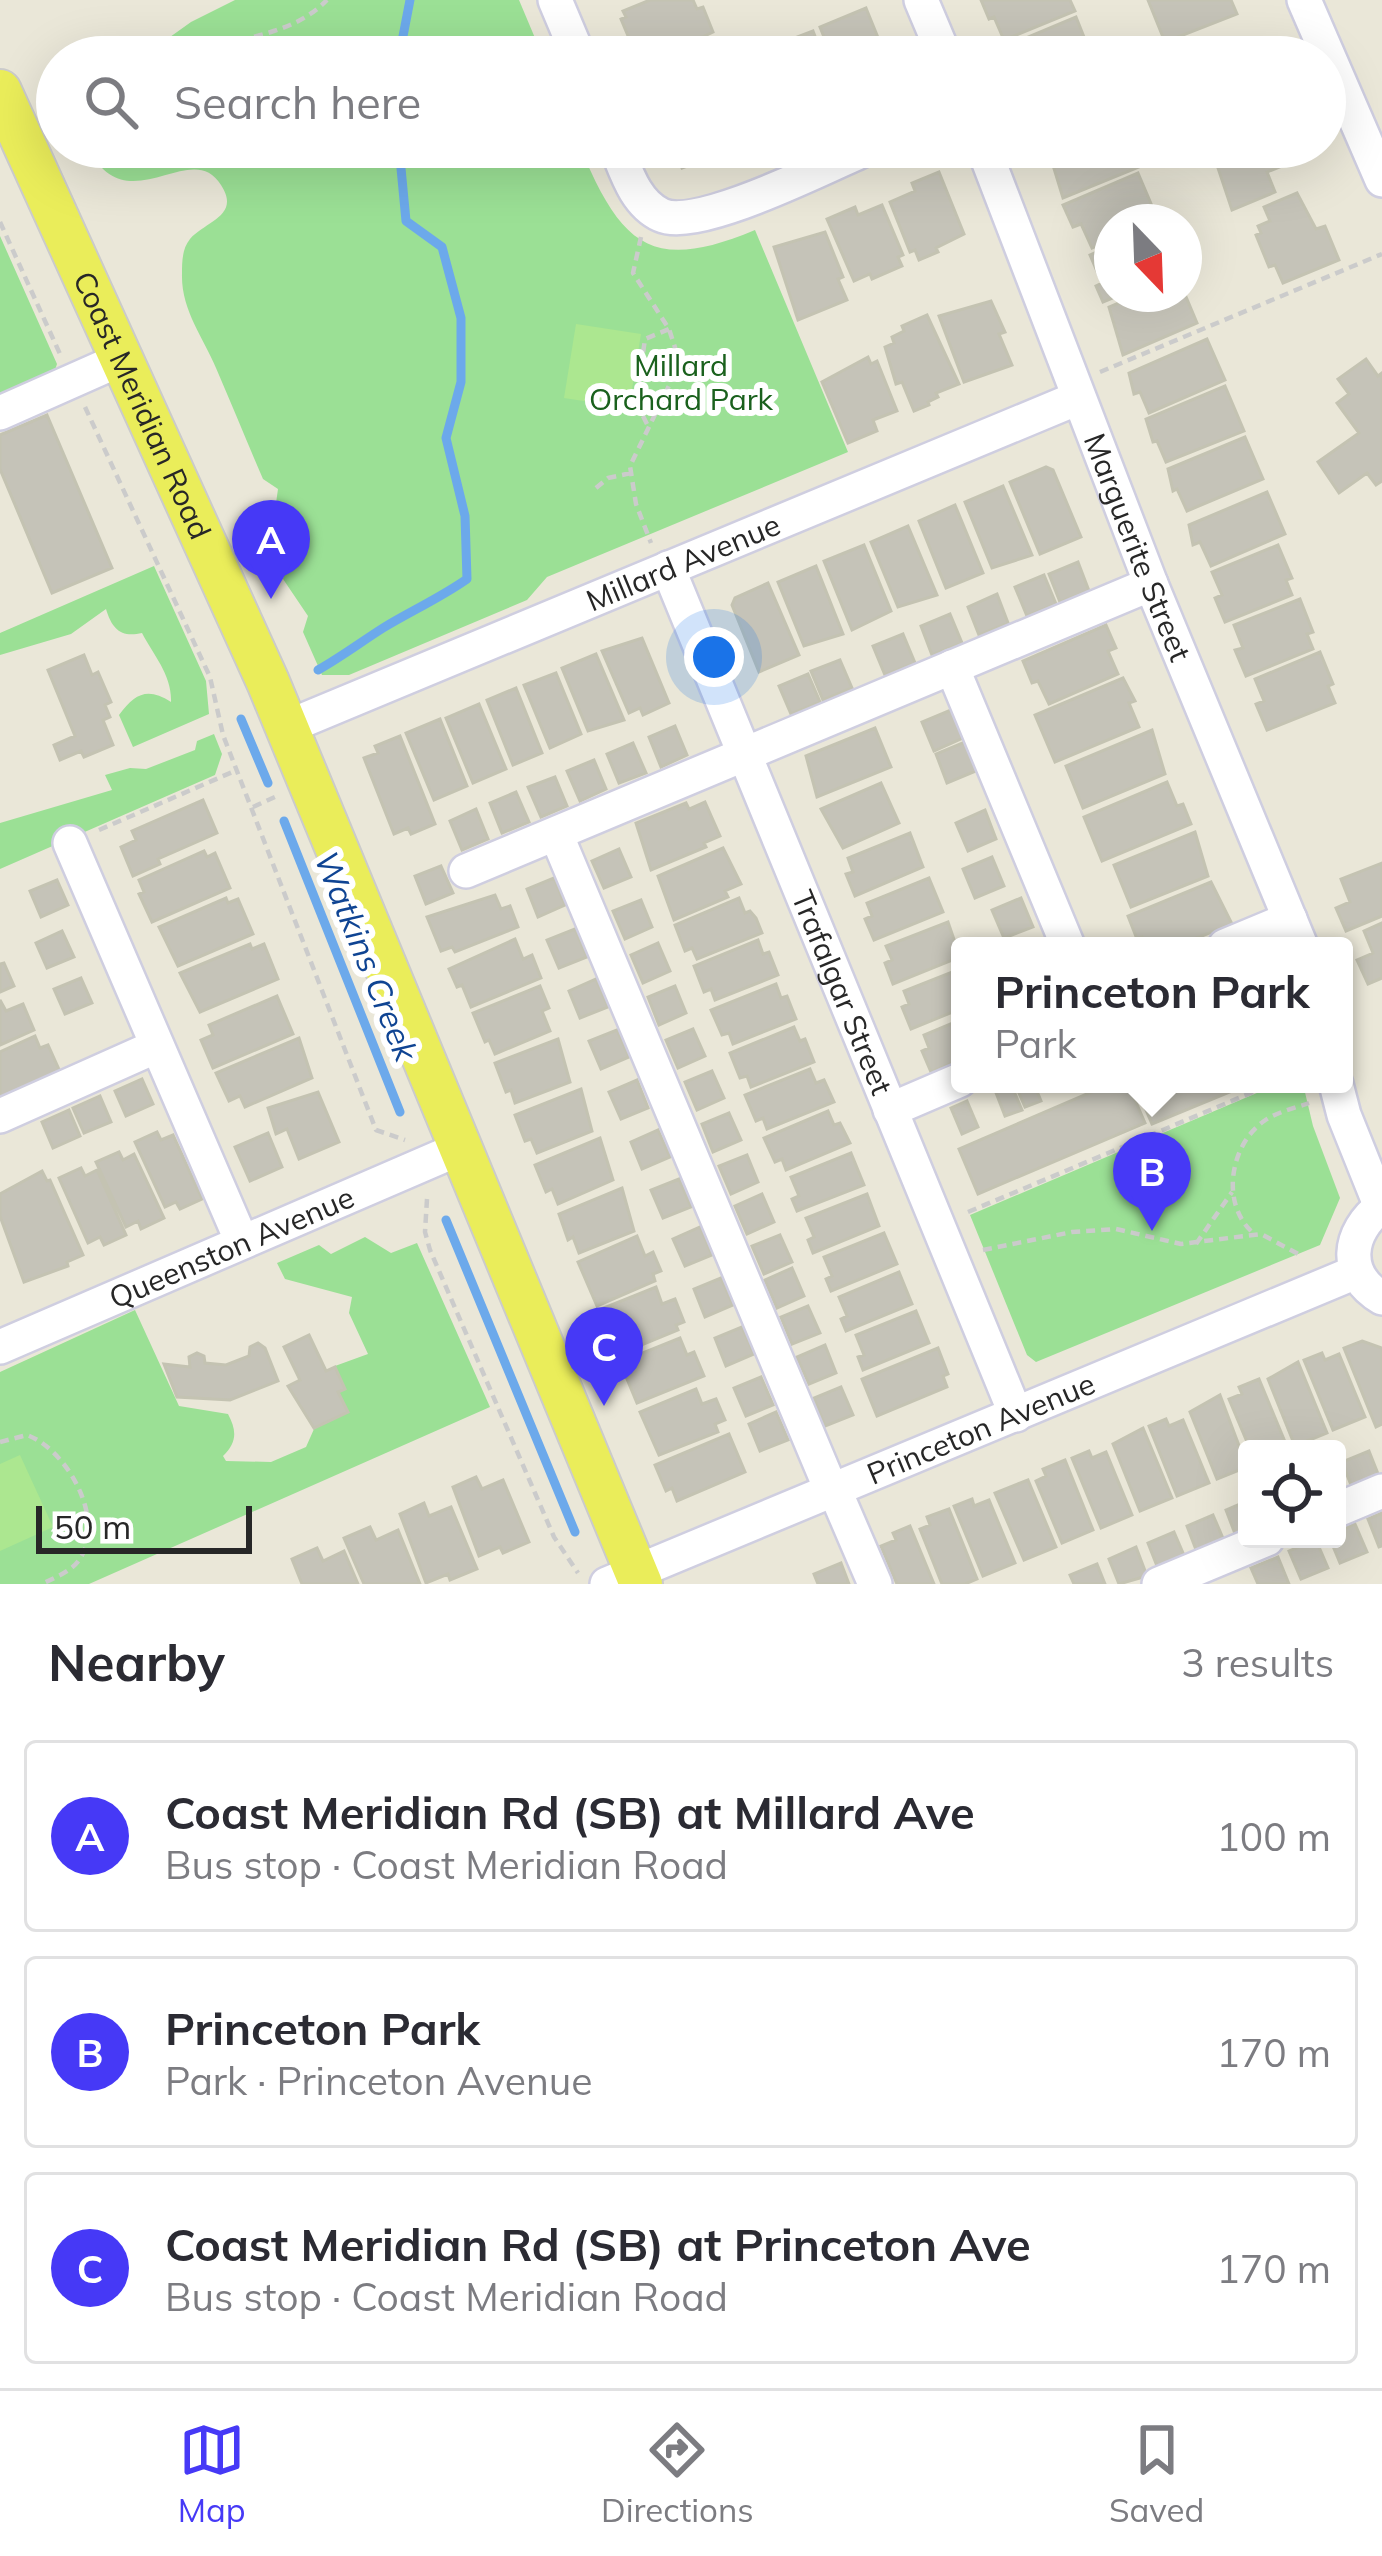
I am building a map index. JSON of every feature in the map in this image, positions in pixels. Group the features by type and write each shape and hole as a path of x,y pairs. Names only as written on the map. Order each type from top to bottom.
{"main road":[{"name":"Coast Meridian Road","path":"0,92 287,727 461,1148 628,1580"}],"street":[{"path":"555,0 570,36"},
{"path":"921,0 936,36"},
{"path":"1304,0 1320,36"},
{"path":"1346,97 1382,180"},
{"path":"626,168 643,202 675,220 729,207 821,168"},
{"name":"Marguerite Street","path":"992,168 1083,387 1151,584 1295,932"},
{"path":"0,413 124,358"},
{"name":"Millard Avenue","path":"287,727 660,556 1083,387"},
{"name":"Trafalgar Street","path":"660,556 1016,1415"},
{"path":"466,871 1151,584"},
{"path":"952,667 1064,937"},
{"path":"556,834 874,1584"},
{"path":"70,842 242,1242"},
{"path":"0,1116 157,1046"},
{"path":"890,1110 951,1084"},
{"path":"1323,1094 1344,1114 1382,1206 1361,1225 1354,1244 1361,1282 1382,1298"},
{"name":"Queenston Avenue","path":"1,1343 461,1148"},
{"name":"Princeton Avenue","path":"628,1580 1356,1272"},
{"path":"1346,1506 1382,1491"},
{"path":"1159,1584 1245,1548"}],"path":[{"path":"258,36 290,27 327,0"},
{"path":"0,222 210,677 221,728 376,1130 408,1141"},
{"path":"641,237 633,273 669,329 680,363 634,453 631,473 636,504 660,556"},
{"path":"1083,387 1382,254"},
{"path":"647,424 636,402 645,339 669,329"},
{"path":"596,488 608,478 631,473"},
{"path":"70,842 237,770"},
{"path":"251,807 280,795"},
{"path":"967,1213 1251,1093"},
{"path":"1196,1244 1232,1192 1238,1157 1256,1129 1269,1118 1323,1094"},
{"path":"428,1192 424,1232 430,1250 554,1537 574,1564"},
{"path":"1232,1192 1244,1224 1254,1233"},
{"path":"982,1250 1093,1229 1196,1244 1254,1233 1280,1240 1302,1256"},
{"path":"0,1442 27,1435 49,1446 68,1471 86,1514 88,1537 80,1558 42,1584"}],"green space":[{"path":"235,0 519,0 534,36 171,36"},
{"name":"Millard Orchard Park","path":"590,168 626,227 664,249 719,243 755,230 848,452 547,577 527,600 349,675 322,675 303,632 308,616 283,579 288,560 275,510 278,489 263,479 185,300 185,247 224,211 226,195 208,173 193,170 139,181 121,179 103,169"},
{"path":"0,236 57,364 55,370 0,395"},
{"path":"576,324 641,334 629,408 564,398"},
{"path":"154,566 206,681 209,714 133,747 119,715 136,697 149,694 171,702 165,674 142,633 118,630 106,609 71,634 0,655 0,633"},
{"path":"214,734 222,754 215,775 0,869 0,823 112,790 105,775 146,769 195,750 197,741"},
{"path":"1257,1093 1305,1093 1340,1198 1320,1245 1036,1362 1027,1355 970,1215"},
{"path":"365,1237 391,1253 417,1243 490,1407 89,1584 0,1584 0,1372 135,1310 179,1406 228,1414 234,1436 223,1456 226,1461 271,1462 306,1447 314,1429 347,1412 338,1392 345,1388 335,1366 368,1354 349,1313 352,1297 285,1279 277,1263 319,1245 331,1254"},
{"path":"20,1455 53,1527 0,1551 0,1464"}],"building":[{"path":"650,0 693,0 697,9 703,7 713,32 628,36 623,11"},
{"path":"981,0 1070,0 1075,11 1014,36 1002,36 994,17 989,19"},
{"path":"1148,0 1231,0 1237,14 1180,36 1163,36"},
{"path":"866,8 877,36 824,36 820,27"},
{"path":"1076,17 1084,36 1031,36"},
{"path":"1054,168 1137,168 1063,198"},
{"path":"1218,168 1277,168 1267,172 1275,192 1232,210"},
{"path":"939,172 964,234 919,260 915,250 910,252 890,202 915,191 912,183"},
{"path":"1138,173 1151,204 1094,204 1092,248 1081,224 1073,227 1063,205"},
{"path":"1297,193 1316,229 1325,226 1339,260 1283,283 1275,265 1269,267 1256,235 1261,233 1258,226 1270,221 1264,207"},
{"path":"882,205 903,255 898,257 902,266 854,281 827,219 855,207 858,215"},
{"path":"825,232 847,300 798,320 774,247"},
{"path":"991,301 1005,332 999,334 1012,365 964,382 939,316"},
{"path":"1110,312 1192,312 1197,323 1123,355"},
{"path":"927,315 959,384 936,393 938,397 929,405 914,411 902,382 896,384 885,347 904,331 902,326"},
{"path":"1207,339 1225,380 1149,413 1140,392 1134,394 1129,373"},
{"path":"868,357 871,364 877,361 897,411 873,420 877,431 848,443 822,382"},
{"path":"1366,359 1378,376 1382,373 1382,481 1376,485 1367,473 1339,493 1318,462 1359,433 1337,403 1349,394 1338,379"},
{"path":"1225,386 1244,431 1166,462 1146,419"},
{"path":"47,415 112,568 52,593 0,469 0,435"},
{"path":"1245,437 1263,479 1187,511 1177,489 1173,491 1168,469"},
{"path":"1046,467 1053,470 1081,537 1040,554 1010,482"},
{"path":"1003,486 1032,555 992,568 965,502"},
{"path":"1267,492 1285,534 1211,566 1200,542 1193,545 1189,525"},
{"path":"955,505 983,573 946,588 919,521"},
{"path":"908,526 937,595 898,607 871,542"},
{"path":"864,545 891,611 852,630 824,561"},
{"path":"1278,545 1292,578 1286,580 1292,595 1225,622 1215,598 1222,595 1212,572"},
{"path":"1078,562 1089,591 1060,602 1049,574"},
{"path":"816,566 843,634 804,646 778,582"},
{"path":"1044,575 1056,604 1027,616 1015,587"},
{"path":"768,583 799,655 759,672 732,605 735,598"},
{"path":"997,594 1008,623 979,635 968,607"},
{"path":"1300,599 1313,632 1307,634 1313,649 1246,676 1235,650 1243,648 1234,625"},
{"path":"950,614 962,643 932,655 921,626"},
{"path":"1106,625 1116,648 1108,651 1118,674 1049,704 1038,681 1032,683 1023,661"},
{"path":"903,634 915,663 885,675 873,646"},
{"path":"642,638 669,703 643,715 640,708 629,713 602,651"},
{"path":"1320,652 1335,703 1267,730 1256,704 1264,701 1255,679"},
{"path":"596,654 624,720 588,731 562,668"},
{"path":"84,655 92,675 98,672 111,702 105,705 110,717 103,720 113,745 84,757 81,751 60,760 54,745 75,736 48,670"},
{"path":"840,660 852,688 823,700 811,671"},
{"path":"556,673 581,734 550,748 524,685"},
{"path":"808,674 820,702 791,714 779,686"},
{"path":"1123,678 1135,701 1129,703 1139,727 1055,762 1035,715"},
{"path":"516,688 542,753 513,765 487,700"},
{"path":"479,704 506,769 473,783 446,718"},
{"path":"951,710 963,738 934,751 922,722"},
{"path":"440,719 467,786 434,800 406,733"},
{"path":"675,726 687,755 661,767 649,737"},
{"path":"875,728 891,767 817,797 806,756"},
{"path":"1152,730 1165,774 1083,808 1066,766"},
{"path":"400,736 435,824 411,834 408,828 394,834 364,758 378,753 375,746"},
{"path":"965,742 976,771 947,783 936,754"},
{"path":"633,743 646,773 619,783 607,754"},
{"path":"594,760 606,789 580,801 567,771"},
{"path":"555,777 567,806 541,817 528,787"},
{"path":"1167,782 1191,824 1102,861 1084,817"},
{"path":"881,783 899,823 843,848 821,809"},
{"path":"516,792 529,822 502,833 490,803"},
{"path":"203,800 217,833 158,859 160,864 133,876 121,847 136,840 132,831"},
{"path":"705,802 720,836 704,843 706,847 651,870 636,823 686,803 689,809"},
{"path":"476,809 488,839 462,850 450,821"},
{"path":"985,810 996,839 968,851 956,823"},
{"path":"1195,832 1208,876 1131,907 1114,865"},
{"path":"910,833 923,867 855,896 846,874 853,872 848,858"},
{"path":"723,848 741,884 725,891 728,897 674,920 658,876"},
{"path":"619,849 631,877 604,888 592,861"},
{"path":"204,851 207,857 215,853 230,888 152,922 139,894 144,892 139,880"},
{"path":"992,857 1004,886 975,898 963,869"},
{"path":"1382,863 1382,916 1346,931 1336,908 1350,902 1341,879"},
{"path":"441,866 453,893 426,904 415,876"},
{"path":"554,878 565,905 538,917 527,889"},
{"path":"929,878 943,912 874,940 865,919 872,916 867,903"},
{"path":"57,880 68,905 41,917 30,891"},
{"path":"1211,882 1232,924 1200,937 1136,937 1128,916"},
{"path":"495,895 501,909 510,906 518,927 455,952 452,947 441,951 427,917"},
{"path":"226,898 228,903 238,899 253,934 178,966 159,927"},
{"path":"739,898 762,933 697,959 692,948 685,951 675,925"},
{"path":"1021,898 1033,927 1004,937 992,910"},
{"path":"641,900 652,927 625,939 613,911"},
{"path":"948,922 953,937 951,961 893,984 885,963 892,960 886,946"},
{"path":"1382,923 1382,978 1368,984 1357,960 1373,953 1364,931"},
{"path":"575,929 587,957 559,968 547,940"},
{"path":"62,931 74,957 47,968 36,943"},
{"path":"515,939 523,959 532,955 541,978 471,1007 449,969"},
{"path":"758,940 778,975 715,1000 711,989 704,992 694,966"},
{"path":"658,943 670,971 643,983 631,955"},
{"path":"250,944 252,949 264,944 278,979 200,1012 180,973"},
{"path":"4,963 14,986 0,992 0,964"},
{"path":"951,973 951,1013 911,1029 902,1007 909,1004 904,991"},
{"path":"81,978 92,1003 65,1014 54,989"},
{"path":"596,979 608,1007 580,1018 569,991"},
{"path":"776,984 796,1019 733,1044 729,1033 722,1035 711,1010"},
{"path":"540,986 549,1008 542,1011 550,1031 495,1054 473,1013"},
{"path":"675,986 686,1013 659,1025 648,997"},
{"path":"277,996 293,1034 213,1068 201,1040 213,1035 209,1025"},
{"path":"0,1000 6,1011 23,1004 34,1030 0,1045"},
{"path":"951,1024 951,1064 931,1072 922,1051 929,1048 924,1035"},
{"path":"794,1027 814,1062 751,1087 747,1076 740,1078 730,1053"},
{"path":"693,1029 705,1056 678,1068 666,1040"},
{"path":"617,1030 629,1057 601,1069 589,1041"},
{"path":"35,1036 40,1048 48,1045 61,1074 0,1100 0,1052"},
{"path":"299,1038 312,1078 245,1107 240,1096 229,1101 216,1073"},
{"path":"558,1039 570,1082 515,1103 495,1063"},
{"path":"810,1069 816,1083 824,1080 834,1102 767,1129 763,1118 756,1121 745,1095"},
{"path":"712,1071 724,1098 697,1110 685,1082"},
{"path":"142,1079 153,1104 126,1116 115,1091"},
{"path":"637,1080 648,1108 621,1119 609,1092"},
{"path":"581,1089 592,1131 537,1153 531,1139 525,1141 515,1115"},
{"path":"318,1092 339,1142 299,1159 287,1129 276,1134 268,1108"},
{"path":"996,1093 1015,1093 1022,1110 1005,1116"},
{"path":"1019,1093 1038,1093 1041,1101 1025,1107"},
{"path":"1089,1093 1132,1093 1145,1123 978,1194 959,1149"},
{"path":"1139,1093 1227,1093 1152,1124"},
{"path":"100,1096 111,1122 84,1133 73,1108"},
{"path":"967,1101 978,1127 962,1134 951,1108"},
{"path":"69,1110 80,1136 53,1148 42,1122"},
{"path":"828,1111 850,1143 786,1170 782,1159 775,1162 764,1138"},
{"path":"729,1113 741,1140 713,1152 702,1124"},
{"path":"658,1130 670,1157 642,1169 631,1142"},
{"path":"157,1132 161,1140 173,1135 202,1199 180,1209 176,1202 165,1207 135,1142"},
{"path":"268,1133 282,1167 250,1181 235,1147"},
{"path":"600,1138 613,1180 558,1204 552,1189 546,1192 535,1165"},
{"path":"119,1152 123,1160 134,1154 164,1218 141,1229 138,1221 126,1227 96,1162"},
{"path":"851,1153 864,1185 797,1211 792,1199 799,1196 791,1177"},
{"path":"747,1155 758,1182 731,1194 719,1166"},
{"path":"81,1168 85,1176 97,1170 126,1235 104,1245 100,1237 88,1243 59,1178"},
{"path":"42,1171 83,1255 67,1262 68,1266 24,1282 0,1216 0,1194"},
{"path":"679,1179 691,1207 663,1218 651,1190"},
{"path":"622,1188 634,1231 579,1253 573,1237 568,1240 559,1214"},
{"path":"762,1194 774,1222 747,1234 735,1206"},
{"path":"867,1194 879,1226 813,1253 808,1240 814,1237 806,1218"},
{"path":"700,1227 712,1255 685,1266 673,1239"},
{"path":"884,1233 897,1264 831,1291 826,1279 832,1276 824,1257"},
{"path":"780,1235 792,1262 764,1274 752,1246"},
{"path":"637,1236 645,1256 653,1252 661,1271 653,1274 655,1281 597,1306 578,1262"},
{"path":"792,1268 804,1296 777,1308 765,1280"},
{"path":"899,1272 912,1304 846,1331 841,1319 847,1316 839,1297"},
{"path":"721,1278 733,1305 705,1317 694,1289"},
{"path":"656,1287 662,1304 675,1299 684,1322 676,1325 678,1330 617,1355 599,1310"},
{"path":"808,1306 820,1333 792,1344 781,1317"},
{"path":"916,1311 929,1343 863,1370 858,1357 864,1355 856,1335"},
{"path":"742,1327 754,1354 726,1366 715,1338"},
{"path":"309,1335 326,1371 335,1367 345,1389 338,1392 348,1412 314,1428 288,1386 300,1380 284,1347"},
{"path":"680,1338 687,1355 694,1352 704,1376 637,1403 620,1362"},
{"path":"1362,1341 1382,1348 1382,1424 1376,1427 1344,1348"},
{"path":"258,1343 265,1348 278,1381 230,1400 177,1397 164,1364 190,1367 189,1357 197,1353 205,1363 226,1365 249,1356 250,1347"},
{"path":"825,1345 836,1373 809,1384 797,1357"},
{"path":"938,1348 948,1374 943,1376 947,1387 877,1416 862,1379"},
{"path":"1322,1353 1325,1360 1339,1354 1365,1417 1333,1430 1304,1360"},
{"path":"1298,1362 1327,1433 1293,1440 1268,1379"},
{"path":"761,1377 773,1405 746,1416 734,1388"},
{"path":"1259,1379 1284,1440 1246,1440 1229,1399 1242,1394 1239,1387"},
{"path":"841,1387 853,1415 825,1426 814,1398"},
{"path":"696,1389 702,1404 716,1399 725,1420 715,1424 718,1432 659,1455 640,1412"},
{"path":"1220,1395 1238,1443 1238,1471 1217,1479 1190,1412"},
{"path":"776,1412 788,1440 760,1451 749,1424"},
{"path":"1166,1419 1169,1426 1183,1420 1209,1483 1177,1496 1149,1426"},
{"path":"1143,1428 1172,1498 1140,1511 1113,1444"},
{"path":"729,1434 745,1472 677,1501 672,1488 666,1491 655,1465"},
{"path":"1089,1451 1092,1458 1106,1452 1132,1515 1101,1528 1072,1458"},
{"path":"1369,1451 1380,1479 1353,1490 1346,1460"},
{"path":"1065,1460 1093,1530 1062,1543 1036,1481 1046,1476 1043,1469"},
{"path":"476,1477 482,1489 503,1480 529,1542 479,1556 453,1487"},
{"path":"1028,1480 1056,1547 1024,1560 995,1493"},
{"path":"972,1499 974,1506 989,1500 1015,1563 983,1576 954,1506"},
{"path":"424,1503 429,1516 451,1507 477,1569 426,1583 400,1514"},
{"path":"1238,1505 1237,1539 1226,1510"},
{"path":"949,1509 977,1579 965,1584 942,1584 920,1529 930,1525 927,1517"},
{"path":"1382,1513 1382,1546 1379,1547 1368,1519"},
{"path":"1213,1515 1225,1543 1198,1555 1187,1526"},
{"path":"1355,1524 1367,1552 1340,1563 1334,1548 1346,1548 1346,1528"},
{"path":"910,1526 934,1584 897,1584 881,1546 896,1540 893,1533"},
{"path":"370,1527 376,1540 398,1530 420,1584 364,1584 344,1538"},
{"path":"1174,1532 1186,1560 1159,1571 1148,1543"},
{"path":"1136,1547 1147,1576 1119,1584 1109,1559"},
{"path":"317,1548 323,1561 344,1551 358,1584 302,1584 292,1559"},
{"path":"1319,1548 1328,1568 1301,1579 1289,1551"},
{"path":"1278,1557 1289,1584 1258,1584 1251,1568"},
{"path":"841,1563 849,1584 818,1584 814,1574"},
{"path":"1097,1564 1105,1584 1074,1584 1070,1575"}],"waterway":[{"name":"Watkins Creek","path":"403,36 410,0"},
{"name":"Watkins Creek","path":"318,670 467,579 465,516 446,438 461,382 461,318 442,247 406,221 401,168"},
{"name":"Watkins Creek","path":"241,719 268,783"},
{"name":"Watkins Creek","path":"284,821 400,1112"},
{"name":"Watkins Creek","path":"446,1220 575,1532"}],"place":[{"name":"Coast Meridian Rd (SB) at Millard Ave","path":"271,599"},
{"name":"Princeton Park","path":"1152,1231"},
{"name":"Coast Meridian Rd (SB) at Princeton Ave","path":"604,1406"}]}
